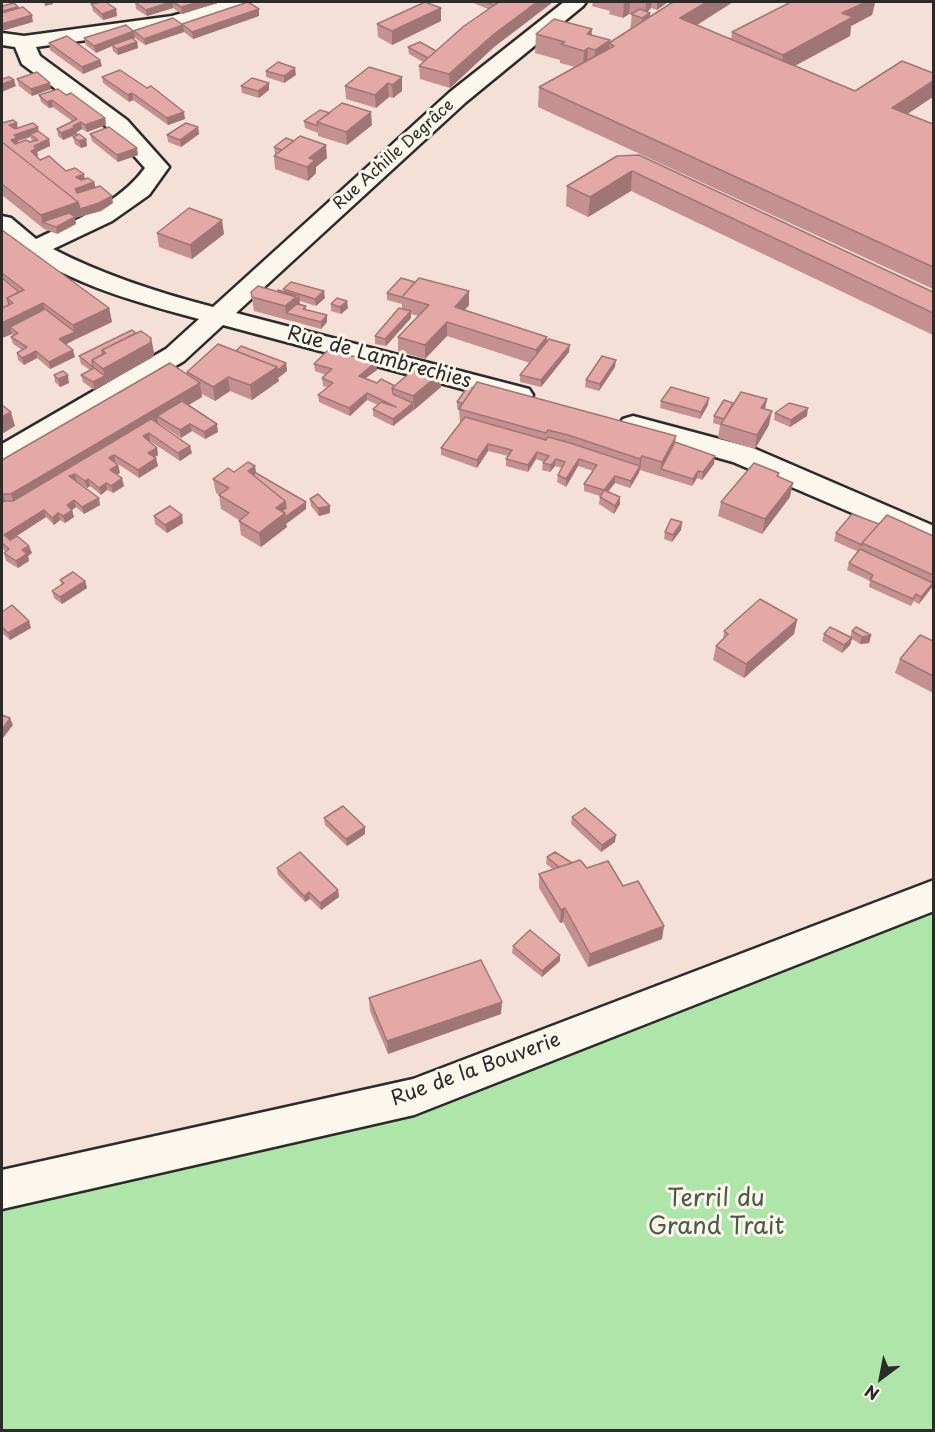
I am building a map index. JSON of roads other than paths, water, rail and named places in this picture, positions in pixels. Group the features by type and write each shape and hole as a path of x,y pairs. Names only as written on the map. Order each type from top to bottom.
{"street":[{"name":"Rue Achille Degrâce","path":"2,456 175,355 458,97 576,2"},
{"path":"13,41 174,22 234,4"},
{"path":"13,41 30,59 119,124 157,167 141,190 103,216 34,249"},
{"name":"Rue de Lambrechies","path":"2,223 34,249 70,268 165,302 549,403"},
{"path":"606,418 744,455 933,538"},
{"name":"Rue de la Bouverie","path":"2,1190 414,1097 933,894"}],"park label":[{"name":"Terril du Grand Trait","path":"716,1213"}]}
